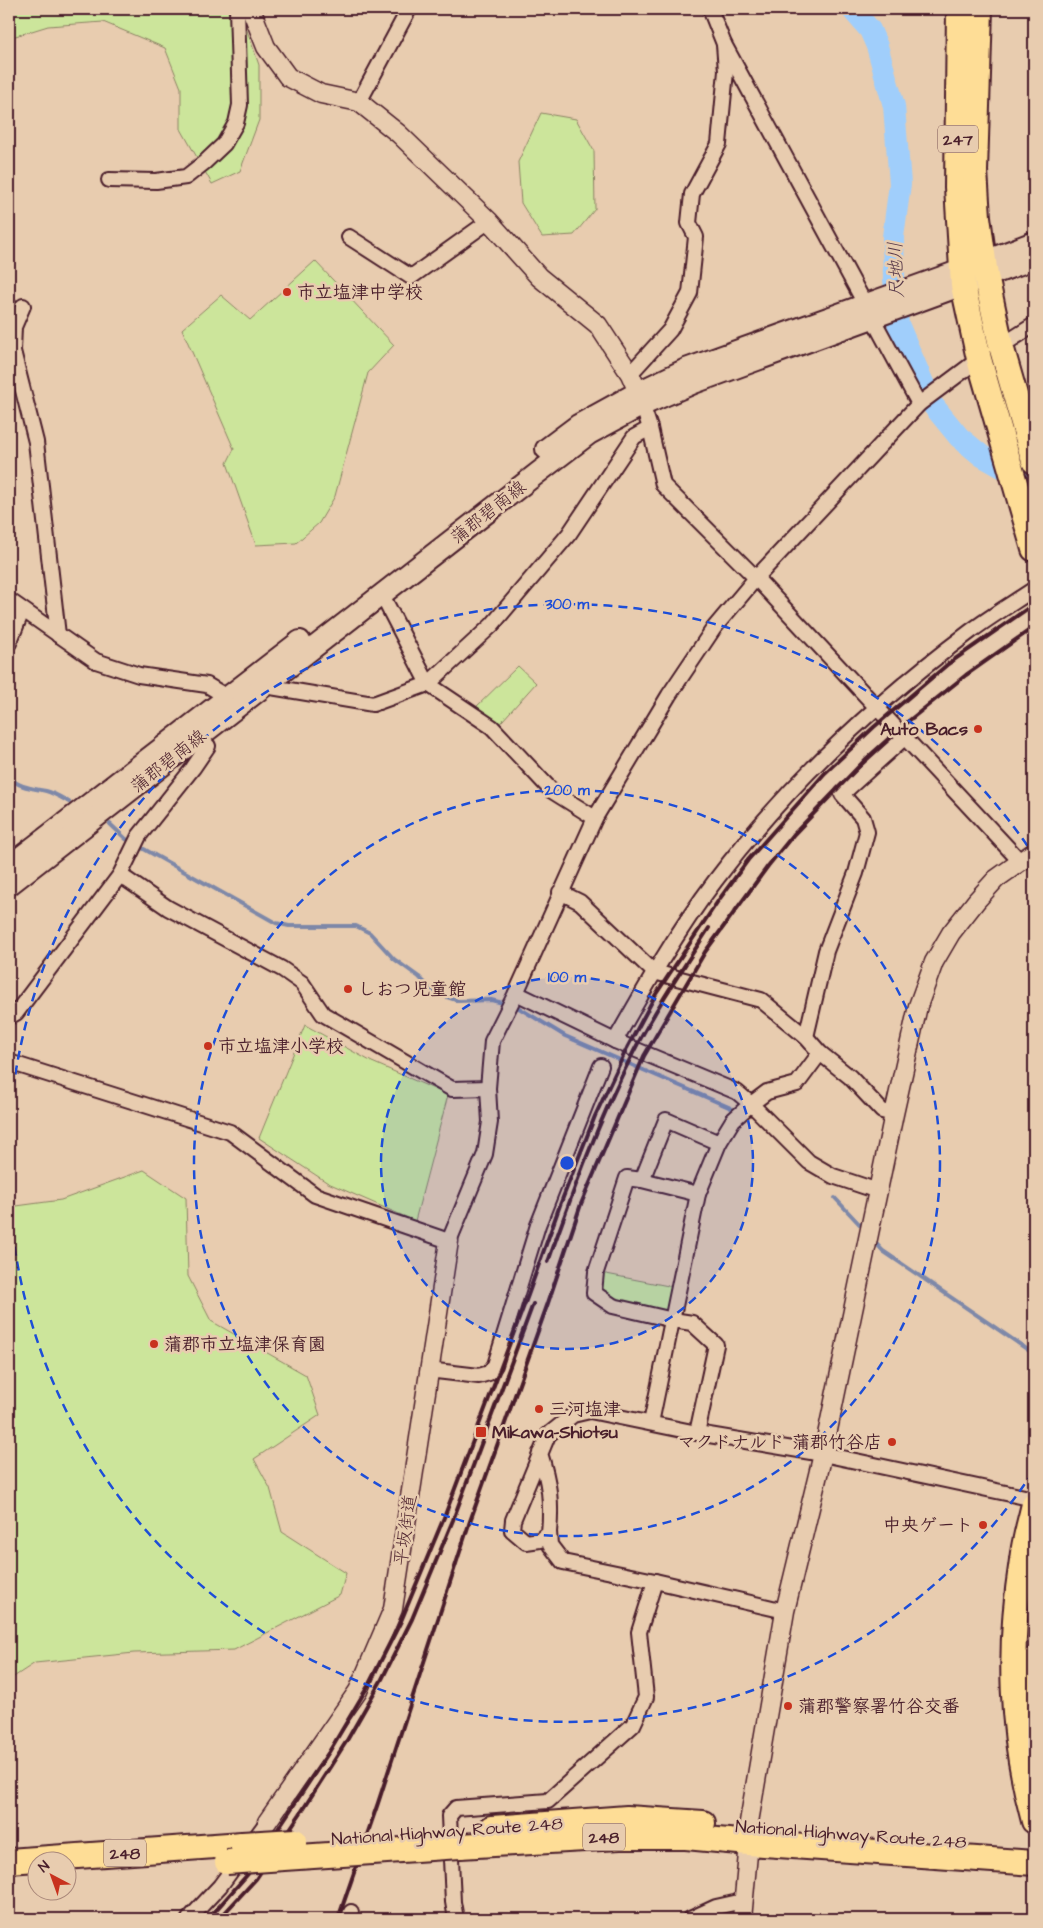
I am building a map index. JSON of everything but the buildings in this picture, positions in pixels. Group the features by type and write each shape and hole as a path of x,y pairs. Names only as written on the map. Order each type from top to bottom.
{"highway":[{"name":"247","path":"959,9 957,188 974,273 1001,346 1034,462"},
{"name":"247","path":"980,9 974,273 979,359 1034,549"},
{"path":"1034,1504 1022,1558 1015,1615 1013,1686 1020,1760 1034,1821"},
{"path":"1034,1660 1034,1712"},
{"name":"National Highway Route 248","path":"748,1835 1034,1863"},
{"name":"National Highway Route 248","path":"9,1861 235,1853 460,1838 748,1835 1034,1847"},
{"name":"National Highway Route 248","path":"78,1871 235,1853"},
{"path":"9,1876 28,1875"}],"main road":[{"name":"蒲郡碧南線","path":"974,273 1034,242"},
{"name":"蒲郡碧南線","path":"9,866 231,702 578,425 637,390 686,369 887,305 974,273 1034,259"},
{"name":"蒲郡碧南線","path":"9,885 191,743 231,702 265,686 582,440 637,390"}],"street":[{"path":"109,180 156,181 186,177 206,162 224,144 236,123 240,105 237,9"},
{"path":"251,9 266,47 288,77 321,94 359,102 399,134 489,220 539,277 598,325 637,390 650,428 663,485 756,578 904,738 1027,857 996,879 951,933 934,962 918,1006 823,1454 786,1611 748,1835 742,1919"},
{"path":"359,102 408,9"},
{"path":"710,9 724,44 887,305 921,402"},
{"path":"637,390 690,293 696,237 689,223 692,194 719,144 726,71 724,44"},
{"path":"349,237 412,277 489,220"},
{"path":"23,306 14,327 13,352 36,442 58,635"},
{"path":"1001,346 1034,325"},
{"name":"平坂街道","path":"189,1919 220,1886 358,1691 393,1609 449,1241 485,1154 490,1122 488,1088 492,1041 595,818 669,695 714,628 756,578 921,402 979,359"},
{"path":"265,686 373,704 428,684 492,625 570,534 634,437 650,428"},
{"path":"615,1041 654,972 715,881 786,796 876,707 972,630 1034,589"},
{"path":"382,595 428,684 492,727 552,791 595,818"},
{"path":"9,600 22,611 96,661 139,675 207,685 231,702"},
{"path":"9,643 22,611"},
{"path":"806,1037 826,951 856,873 867,832 863,818 842,794 904,738"},
{"path":"9,1017 16,1013 120,875 135,845 208,746 191,743"},
{"path":"120,875 168,908 282,970 302,983 324,1014 452,1089 488,1088"},
{"path":"560,892 580,902 654,972 761,1000 850,1077 882,1111 894,1114"},
{"path":"512,1001 615,1041 737,1092 809,1162 833,1176 878,1191"},
{"path":"651,1423 698,1194 718,1143 733,1120 767,1092 797,1084 820,1053"},
{"path":"9,1062 230,1132 315,1195 449,1241"},
{"path":"428,1370 479,1376 488,1373 495,1365 538,1225 601,1066"},
{"path":"642,1180 666,1120 718,1143"},
{"path":"697,1433 716,1345 692,1323 613,1306 594,1293 596,1272 627,1178 698,1194"},
{"path":"549,1532 540,1540 526,1542 512,1530 513,1520 548,1435 572,1415 590,1411 697,1433 823,1454 1034,1499"},
{"path":"540,1453 549,1482 552,1509 549,1532 550,1545 563,1562 786,1611"},
{"path":"456,1919 453,1902 449,1816 456,1808 548,1801 633,1725 646,1697 639,1632 655,1581"},
{"path":"690,1919 716,1906 743,1900"}],"green space":[{"path":"9,9 228,9 243,19 259,65 259,120 240,171 212,184 181,129 181,88 165,48 103,22 48,26 9,38"},
{"path":"541,113 576,119 594,151 595,209 574,235 542,237 521,203 518,162"},
{"path":"315,261 394,345 368,373 335,496 319,523 296,543 256,545 227,463 234,449 182,329 221,295 250,320"},
{"path":"518,666 536,683 494,730 470,713"},
{"path":"305,1025 372,1062 448,1095 415,1221 328,1183 259,1138"},
{"path":"144,1170 186,1198 188,1276 211,1321 306,1375 320,1415 254,1459 270,1488 282,1532 346,1573 340,1595 234,1650 134,1653 35,1663 9,1680 9,1207 61,1200"},
{"path":"596,1272 679,1288 673,1320 594,1293"}],"waterway":[{"name":"尺地川","path":"852,9 870,30 877,46 894,106 900,184 893,237 898,324 932,404 959,437 982,456 1034,485"},
{"path":"9,777 22,785 49,792 69,802"},
{"path":"110,824 126,839 276,923 289,926 356,926 370,933 394,959 419,977 435,993 459,1001 491,1000 507,1004"},
{"path":"514,1005 565,1036 731,1108"},
{"path":"835,1198 864,1229"},
{"path":"873,1240 883,1251 1034,1354"}],"railway":[{"path":"208,1919 248,1874 329,1752 368,1686 401,1621 445,1515 595,1116 627,1048 656,994 718,901 748,860 825,773 874,727 948,664 1034,604"},
{"path":"338,1919 469,1524 548,1303 581,1204 644,1056 705,952 794,834 866,759 906,723 966,675 1034,627"},
{"path":"548,1262 587,1155 621,1077 651,1019 709,928"},
{"path":"219,1919 256,1879 346,1742 382,1679 412,1619 453,1520 533,1304"}],"place":[{"name":"市立塩津中学校","path":"287,292"},
{"name":"Auto Bacs","path":"978,729"},
{"name":"しおつ児童館","path":"348,989"},
{"name":"市立塩津小学校","path":"208,1046"},
{"name":"蒲郡市立塩津保育園","path":"154,1344"},
{"name":"三河塩津","path":"539,1409"},
{"name":"Mikawa-Shiotsu","path":"481,1432"},
{"name":"マクドナルド 蒲郡竹谷店","path":"892,1442"},
{"name":"中央ゲート","path":"983,1525"},
{"name":"蒲郡警察署竹谷交番","path":"788,1706"}]}
